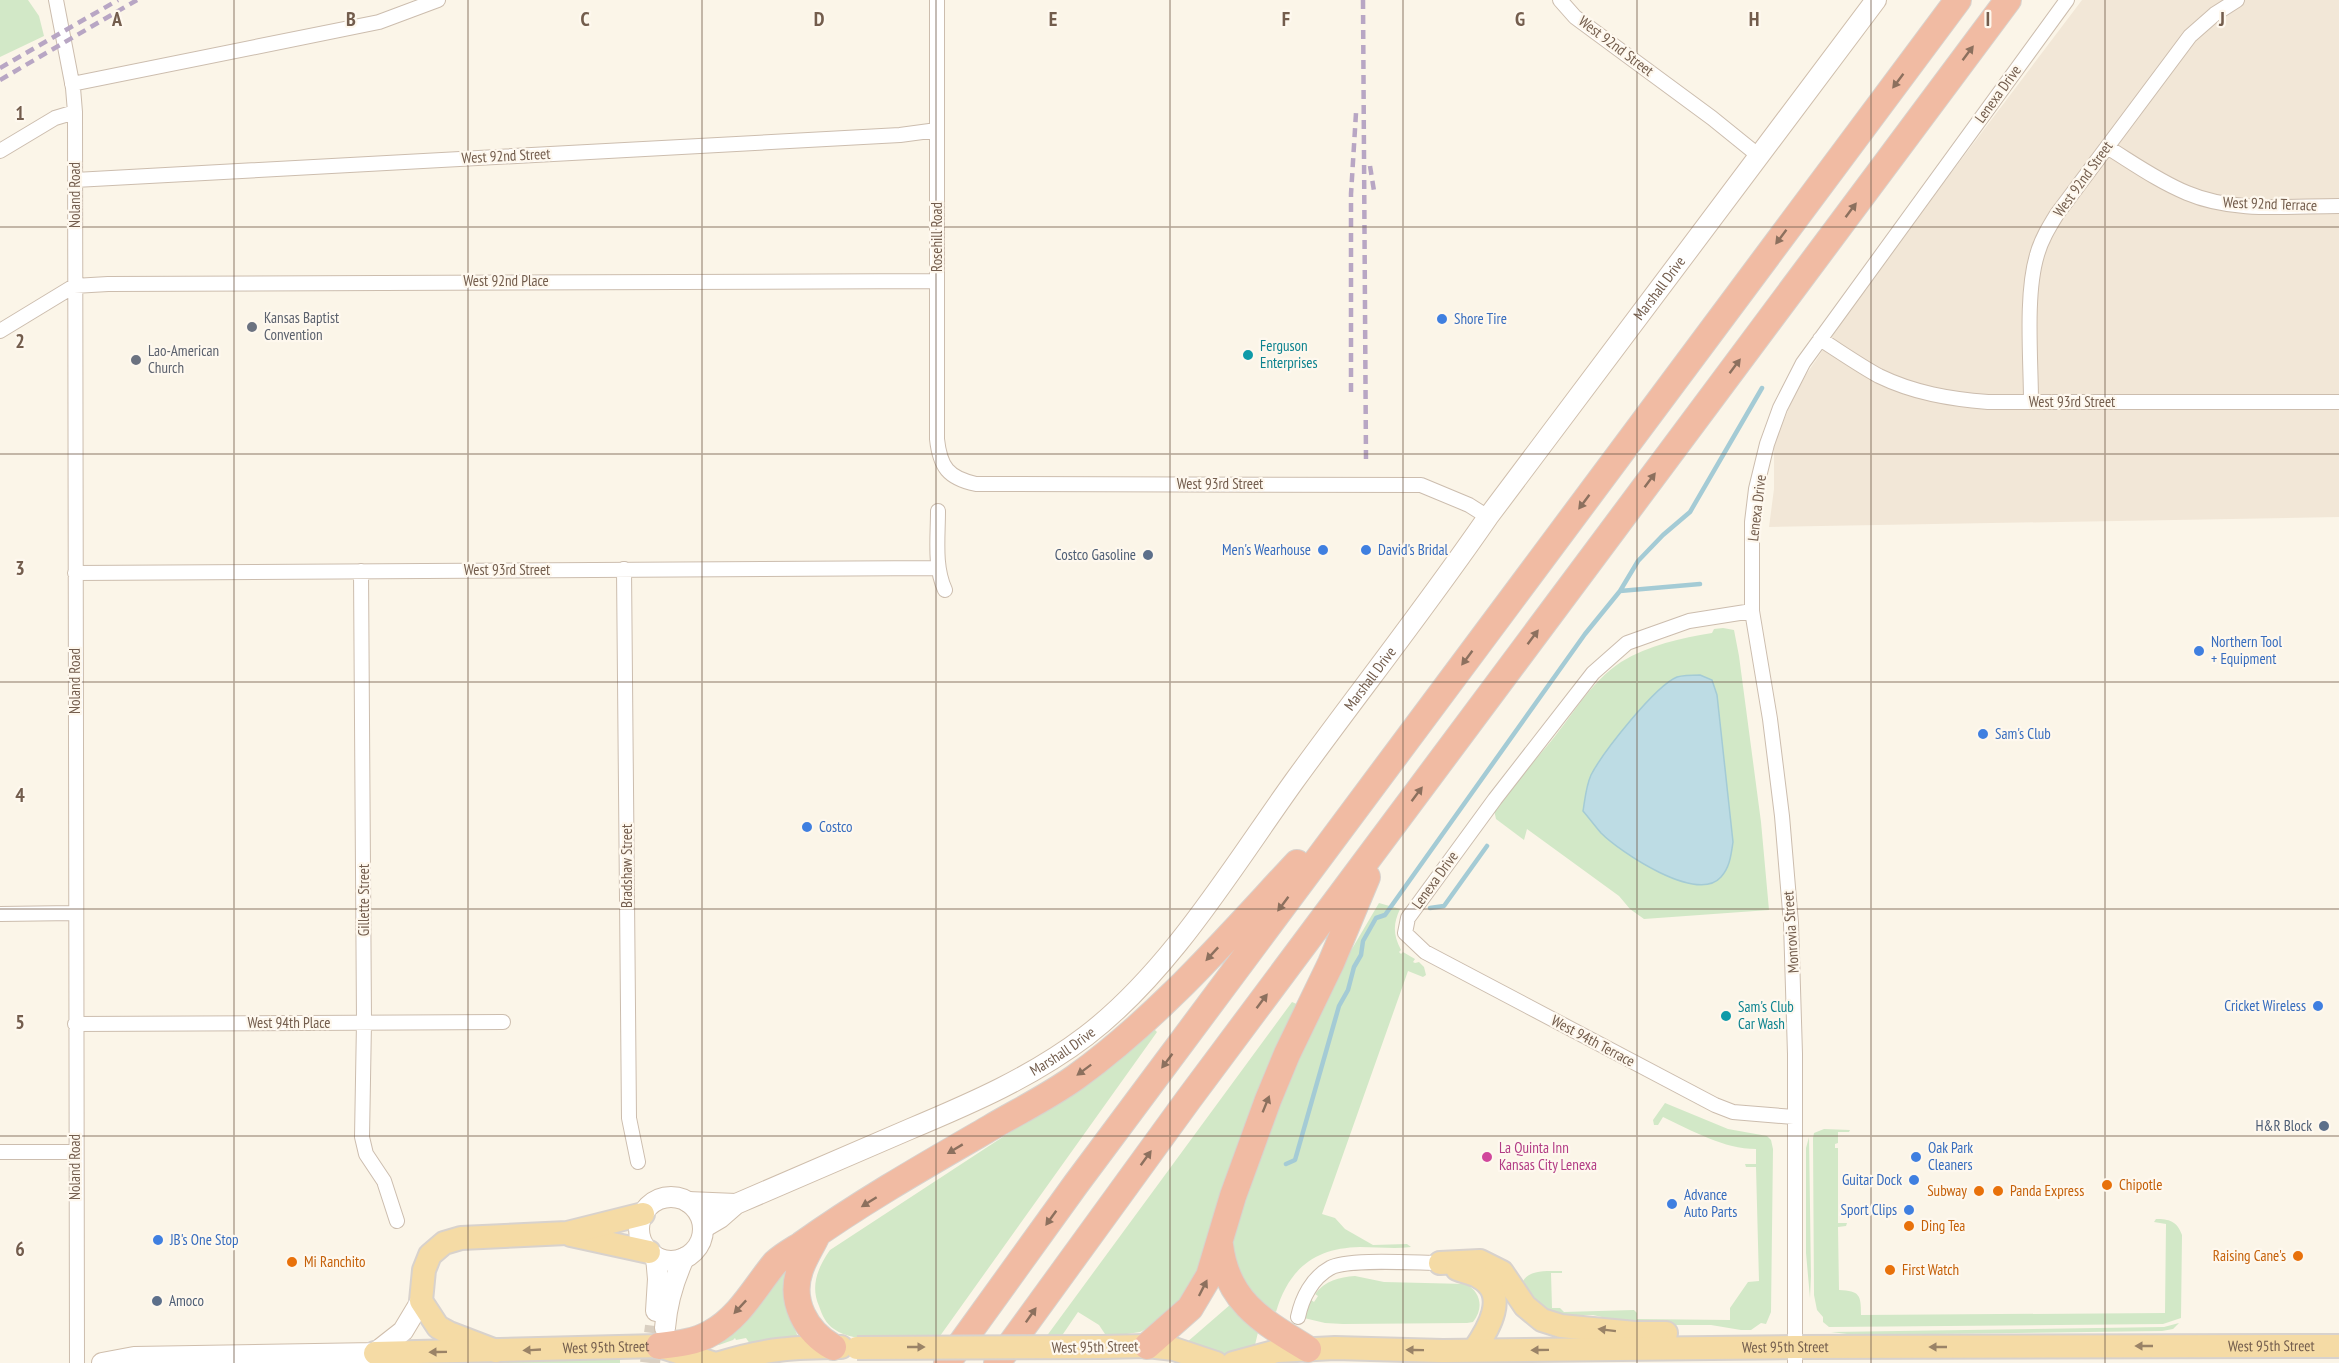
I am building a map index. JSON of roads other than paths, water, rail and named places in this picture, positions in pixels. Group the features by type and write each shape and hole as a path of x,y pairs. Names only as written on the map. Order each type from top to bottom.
{"highway":[{"path":"947,1363 1076,1184 1958,0"},
{"path":"997,1363 1182,1109 2007,0"},
{"path":"659,1333 685,1343 710,1334 745,1302 777,1262 819,1232 983,1132 1047,1097 1118,1044 1196,970 1381,773"},
{"path":"1147,1346 1190,1308 1209,1276 1250,1145 1287,1054 1331,963 1382,840"},
{"path":"819,1232 800,1270 798,1298 801,1313 819,1340 845,1347"},
{"path":"1220,1242 1227,1277 1249,1310 1308,1348"}],"main road":[{"path":"496,1351 438,1327 421,1301 424,1270 430,1255 444,1244 461,1238 567,1233 643,1214"},
{"path":"567,1233 652,1255"},
{"path":"1440,1263 1480,1261 1502,1272 1536,1318 1561,1326 1635,1333 1696,1333 1725,1348"},
{"path":"1440,1263 1479,1277 1490,1285 1496,1297 1494,1313 1488,1330 1474,1350"},
{"name":"West 95th Street","path":"375,1353 496,1351 659,1333 712,1363"},
{"name":"West 95th Street","path":"720,1363 767,1350 845,1347 1147,1346 1174,1349 1216,1363"},
{"name":"West 95th Street","path":"1233,1363 1277,1351 1308,1348 1474,1350 1725,1348 1795,1355 2204,1357 2339,1346"}],"street":[{"name":"Noland Road","path":"56,0 75,112 77,1363"},
{"path":"72,84 379,22 438,0"},
{"name":"Rosehill Road","path":"937,0 937,438 939,456 947,471"},
{"name":"West 92nd Street","path":"1560,0 1575,16 1759,156"},
{"name":"Marshall Drive","path":"703,1228 720,1218 736,1204 1000,1090 1045,1065 1087,1035 1127,1001 1174,947 1250,846 1294,782 1426,606 1488,518 1876,0"},
{"name":"Lenexa Drive","path":"1405,933 1408,918 1495,799 1593,673 1627,644 1689,621 1752,611 1752,522 1756,489 1767,444 1780,408 1803,363 2067,0"},
{"name":"West 92nd Street","path":"2031,402 2032,280 2037,255 2057,214 2190,36 2215,14 2237,0"},
{"path":"0,151 55,118 75,112"},
{"name":"West 92nd Street","path":"75,180 900,135 937,130"},
{"name":"West 92nd Terrace","path":"2107,147 2159,180 2189,194 2221,203 2246,206 2339,206"},
{"name":"West 92nd Place","path":"74,286 576,281 937,281"},
{"path":"0,331 74,286"},
{"name":"West 93rd Street","path":"1820,339 1879,376 1913,390 1950,399 1988,402 2339,402"},
{"name":"West 93rd Street","path":"947,471 960,480 976,484 1421,485 1469,505 1488,518"},
{"path":"938,511 938,568 939,578 945,590"},
{"name":"West 93rd Street","path":"75,573 938,568"},
{"name":"Bradshaw Street","path":"624,569 629,1118 638,1162"},
{"name":"Gillette Street","path":"361,571 364,1022 362,1137 366,1154 384,1181 396,1221"},
{"name":"Monrovia Street","path":"1752,611 1773,740 1791,923 1795,1054 1795,1355"},
{"path":"0,914 75,913"},
{"name":"West 94th Terrace","path":"1405,933 1425,952 1715,1105 1733,1112 1794,1117"},
{"name":"West 94th Place","path":"75,1024 503,1022"},
{"path":"0,1152 75,1152"},
{"path":"668,1197 678,1198 688,1202 696,1209 703,1228 698,1246 684,1258 672,1285 659,1333 658,1279 652,1255 643,1244 639,1234 643,1214 649,1206 668,1197"},
{"name":"Marshall Drive","path":"688,1202 736,1204"},
{"path":"652,1255 665,1260 684,1258"},
{"path":"1298,1317 1302,1298 1318,1277 1331,1267 1354,1263 1440,1263"},
{"path":"375,1353 403,1331 421,1301"},
{"name":"West 95th Street","path":"102,1363 134,1357 375,1353"}],"water":[{"path":"1700,675 1712,680 1717,695 1733,842 1731,856 1724,873 1710,884 1695,884 1677,880 1641,862 1624,852 1601,833 1583,811 1591,775 1606,751 1630,721 1667,683 1680,676"}],"waterway":[{"path":"1620,591 1638,561 1690,512 1762,388"},
{"path":"1286,1164 1295,1160 1339,1006 1348,990 1354,967 1361,955 1363,941 1376,918 1385,915 1585,634 1620,591 1700,584"},
{"path":"1430,908 1444,906 1487,846"}],"tunnel":[{"path":"650,1363 655,1326"}],"railway":[{"path":"0,68 118,0"},
{"path":"0,80 137,0"},
{"path":"1363,0 1366,460"},
{"path":"1351,392 1351,194 1356,113"},
{"path":"1370,166 1374,191"}],"place":[{"name":"Shore Tire","path":"1442,319"},
{"name":"Kansas Baptist Convention","path":"252,327"},
{"name":"Ferguson Enterprises","path":"1248,355"},
{"name":"Lao-American Church","path":"136,360"},
{"name":"Men's Wearhouse","path":"1323,550"},
{"name":"David's Bridal","path":"1366,550"},
{"name":"Costco Gasoline","path":"1148,555"},
{"name":"Northern Tool + Equipment","path":"2199,651"},
{"name":"Sam's Club","path":"1983,734"},
{"name":"Costco","path":"807,827"},
{"name":"Cricket Wireless","path":"2318,1006"},
{"name":"Sam's Club Car Wash","path":"1726,1016"},
{"name":"H&R Block","path":"2324,1126"},
{"name":"La Quinta Inn Kansas City Lenexa","path":"1487,1157"},
{"name":"Oak Park Cleaners","path":"1916,1157"},
{"name":"Guitar Dock","path":"1914,1180"},
{"name":"Chipotle","path":"2107,1185"},
{"name":"Subway","path":"1979,1191"},
{"name":"Panda Express","path":"1998,1191"},
{"name":"Advance Auto Parts","path":"1672,1204"},
{"name":"Sport Clips","path":"1909,1210"},
{"name":"Ding Tea","path":"1909,1226"},
{"name":"JB's One Stop","path":"158,1240"},
{"name":"Raising Cane's","path":"2298,1256"},
{"name":"Mi Ranchito","path":"292,1262"},
{"name":"First Watch","path":"1890,1270"},
{"name":"Amoco","path":"157,1301"}]}
